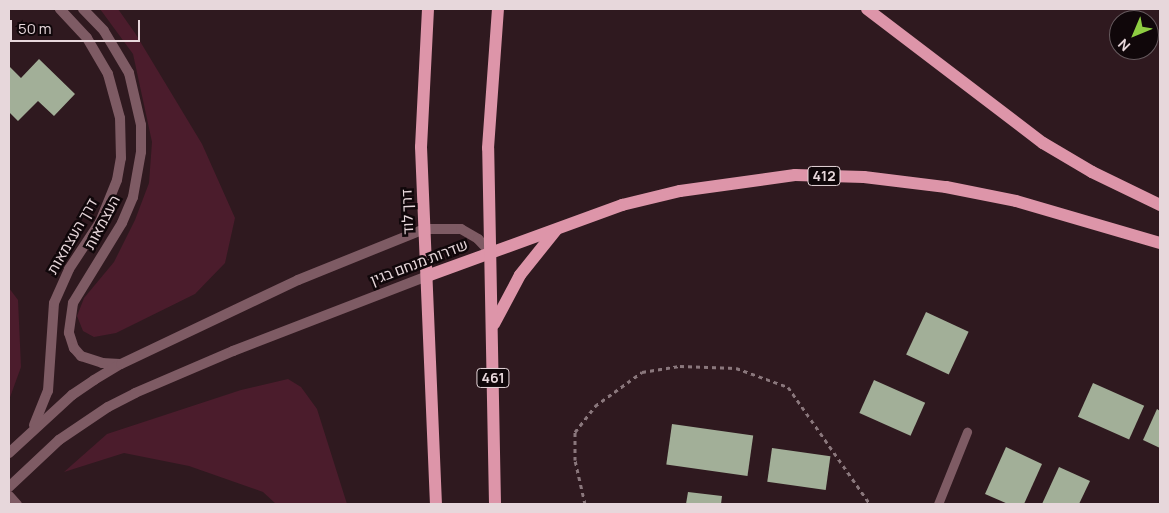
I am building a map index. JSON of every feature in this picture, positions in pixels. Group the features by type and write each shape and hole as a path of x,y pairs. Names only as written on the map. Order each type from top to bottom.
{"main road":[{"name":"דרך לוד","path":"428,9 421,138 436,504"},
{"name":"461","path":"495,504 489,121 498,9"},
{"path":"867,9 1043,144 1092,172 1160,205"},
{"name":"412","path":"490,252 622,205 740,181 795,176 864,177 946,187 1016,201 1160,244"},
{"path":"492,331 516,282 559,228"},
{"name":"שדרות מנחם בגין","path":"427,276 490,252"}],"street":[{"name":"דרך העצמאות","path":"30,433 45,405 48,391 54,303 69,268 100,222 117,180 121,158 120,118 108,74 87,38 60,9"},
{"name":"העצמאות","path":"83,9 104,31 129,73 141,125 141,152 133,197 122,223 73,303 69,333 74,348 81,356 102,363 121,364"},
{"name":"שדרות מנחם בגין","path":"9,453 72,395 121,364 298,280 424,229 460,229 478,239 490,252"},
{"name":"שדרות מנחם בגין","path":"9,487 67,434 135,393 427,276"}],"lane":[{"path":"938,504 967,432"},
{"path":"9,495 17,504"}],"path":[{"path":"585,504 575,460 576,432 595,406 642,372 680,366 736,368 788,387 870,504"}],"shaded area":[{"path":"100,9 118,9 135,33 202,144 235,218 225,263 195,294 116,333 94,337 83,331 77,316 84,298 114,262 135,220 149,183 152,142 133,54"},
{"path":"9,288 18,300 21,367 9,400"},
{"path":"288,379 301,387 317,409 347,504 276,504 263,492 189,466 124,453 64,472 107,434 241,390"}],"building":[{"path":"39,59 75,94 54,116 38,101 18,121 9,112 9,66 21,78"},
{"path":"926,312 969,332 949,374 906,355"},
{"path":"874,380 925,403 911,436 859,413"},
{"path":"1093,383 1144,406 1129,440 1078,417"},
{"path":"1157,409 1160,411 1160,448 1143,440"},
{"path":"672,424 753,435 747,476 666,465"},
{"path":"1006,447 1042,464 1024,504 1008,504 985,494"},
{"path":"772,448 830,456 826,490 767,482"},
{"path":"1059,467 1090,481 1079,504 1042,504"},
{"path":"688,492 722,496 721,504 686,504"}]}
